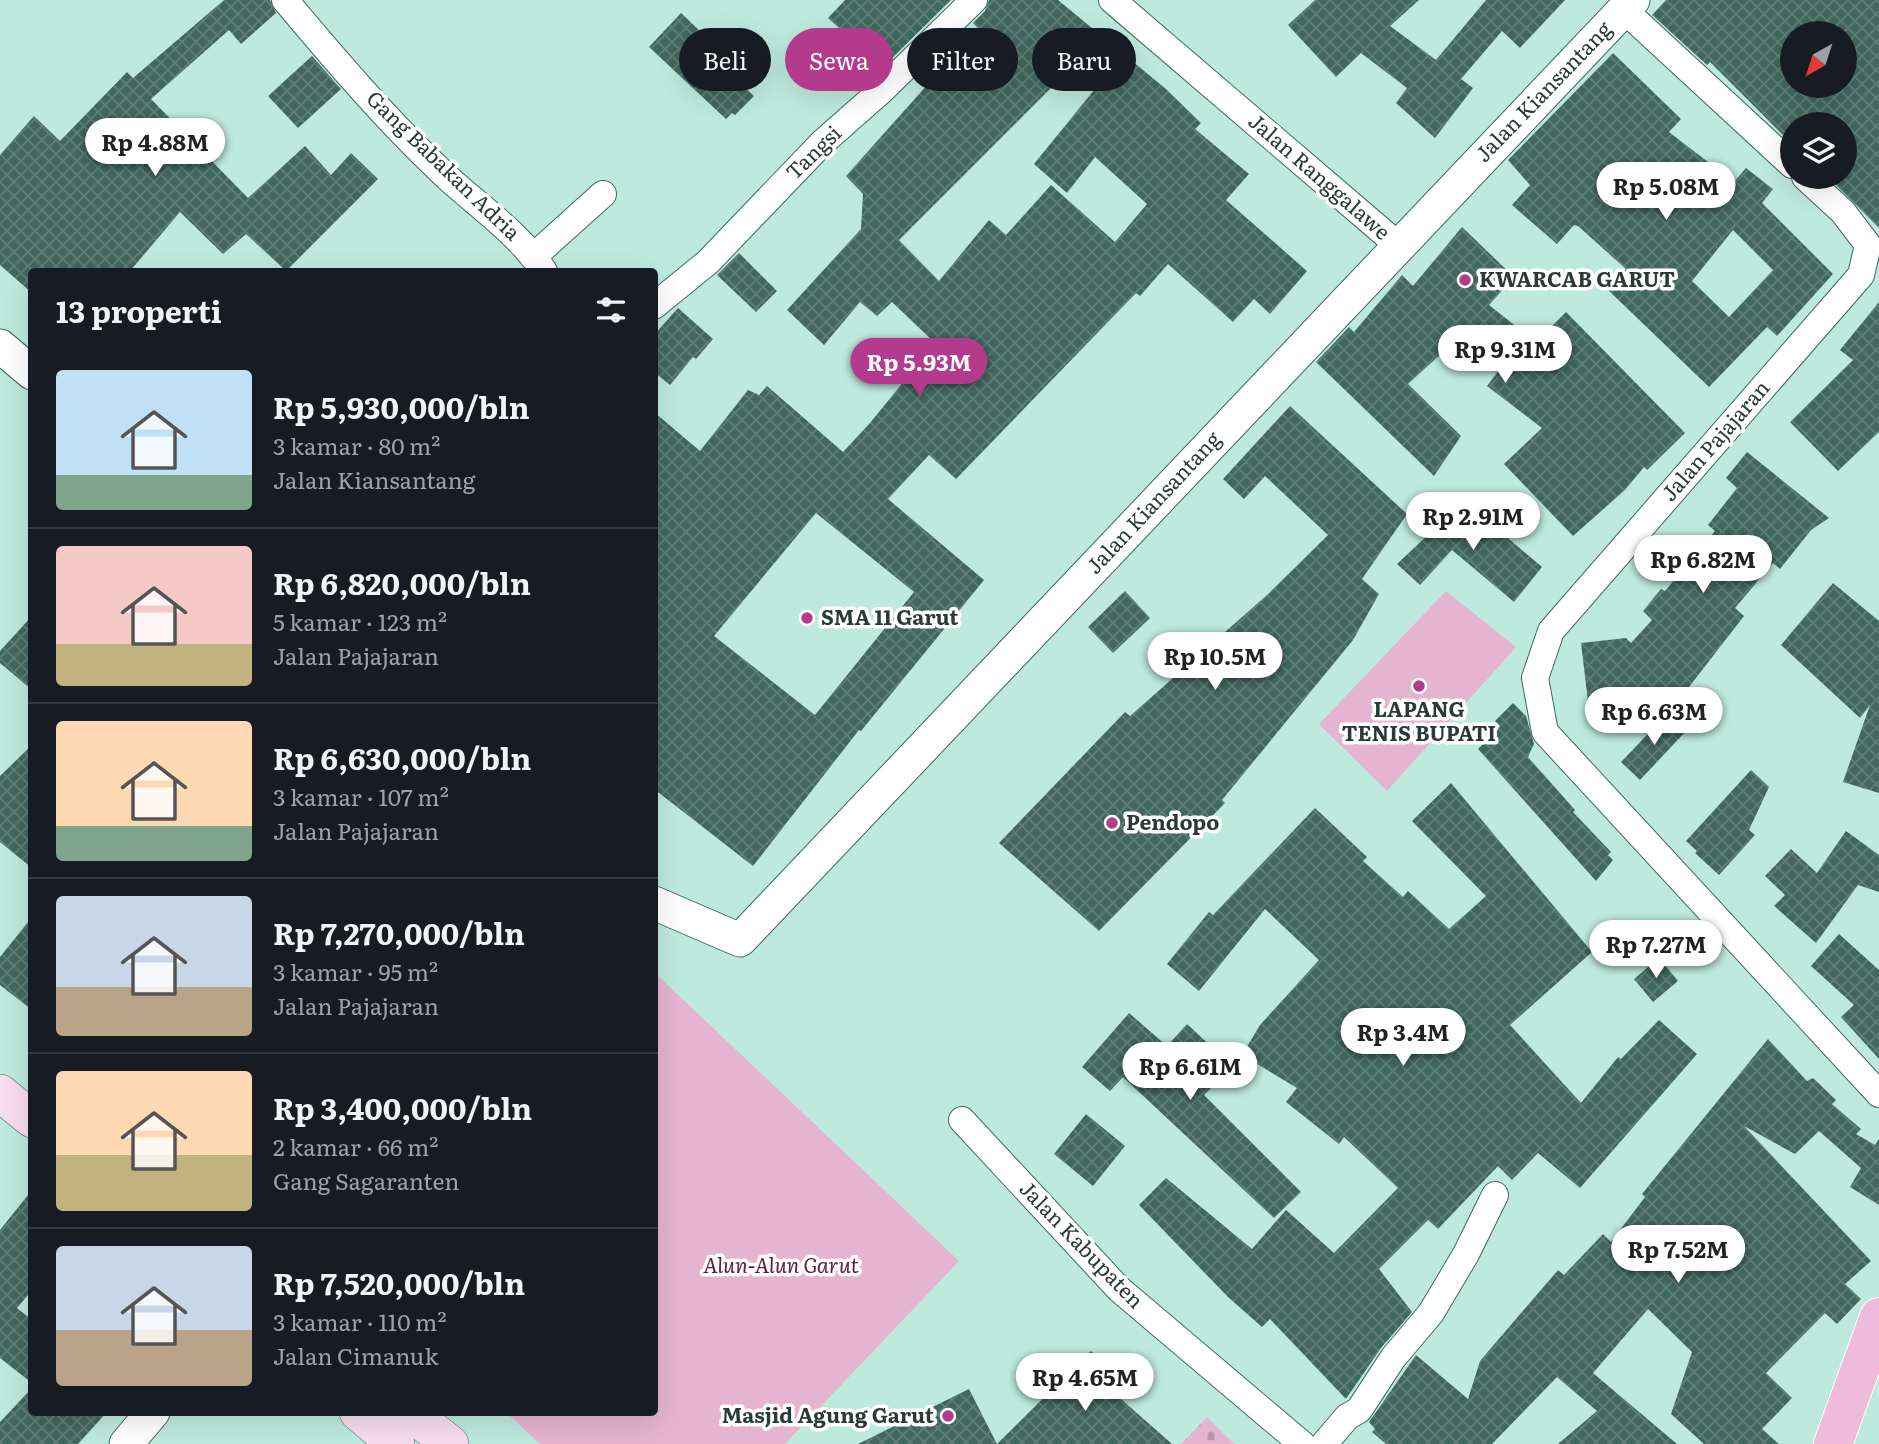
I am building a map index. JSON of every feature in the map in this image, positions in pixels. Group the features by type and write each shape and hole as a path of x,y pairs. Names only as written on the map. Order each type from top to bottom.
{"main road":[{"path":"0,1093 28,1116"},
{"path":"1833,1444 1879,1317"},
{"path":"363,1416 396,1444"},
{"path":"415,1416 450,1444"}],"street":[{"name":"Gang Babakan Adria","path":"285,0 400,130 449,178 511,230 539,264"},
{"name":"Tangsi","path":"658,303 708,262 823,142 881,91 974,0"},
{"name":"Jalan Ranggalawe","path":"1112,0 1398,245"},
{"path":"1628,5 1780,153"},
{"name":"Jalan Kiansantang","path":"658,905 740,940 1628,5"},
{"name":"Jalan Pajajaran","path":"1818,189 1843,212 1868,245 1861,275 1551,631 1535,678 1545,732 1879,1094"},
{"path":"539,264 603,194"},
{"path":"0,346 28,370"},
{"name":"Jalan Kabupaten","path":"962,1120 1119,1289 1297,1442"},
{"path":"1324,1444 1347,1417 1359,1410 1393,1358 1431,1313 1466,1254 1495,1195"},
{"path":"126,1444 150,1416"}],"green space":[{"name":"LAPANG TENIS BUPATI","path":"1446,591 1516,647 1387,791 1319,724"},
{"name":"Alun-Alun Garut","path":"658,976 959,1261 785,1444 540,1444 510,1416 658,1416"},
{"path":"1207,1417 1234,1444 1181,1444"}],"building":[{"path":"224,0 270,0 276,13 241,44 229,30 151,99 248,198 305,146 331,175 351,153 378,179 289,268 283,268 246,234 223,254 180,212 133,268 28,268 28,290 0,265 0,155 34,116 60,141 127,72 133,78"},
{"path":"845,0 951,0 923,28 907,28 907,43 893,57 893,28 839,28 828,18"},
{"path":"989,0 1058,0 1092,28 1032,28 1032,91 1048,91 899,240 939,281 989,220 1006,235 1051,185 1115,242 1147,204 1095,157 1067,193 1034,164 1093,91 1136,91 1136,64 1201,123 1195,129 1249,174 1226,200 1307,271 1270,314 1254,299 1233,322 1168,264 1140,296 1136,293 956,479 929,455 888,499 984,580 861,731 859,730 753,866 658,792 658,415 700,451 748,390 759,395 767,386 843,452 870,423 935,343 892,302 877,316 860,302 824,345 787,310 861,229 863,194 846,176 922,91 1018,91 1018,28 978,28 973,23 985,11","holes":["816,513 914,592 815,715 714,636"]},
{"path":"1315,0 1419,0 1390,26 1436,60 1486,0 1565,0 1520,48 1502,31 1461,79 1473,88 1435,138 1396,103 1407,88 1361,53 1336,77 1288,25"},
{"path":"1666,0 1879,0 1879,228 1840,189 1857,189 1857,112 1780,112 1780,132 1710,62 1707,65 1652,15"},
{"path":"681,13 697,28 679,28 679,75 649,47"},
{"path":"1613,53 1681,119 1669,132 1734,182 1746,168 1773,189 1762,203 1833,274 1777,336 1767,327 1709,387 1607,289 1626,269 1578,226 1574,225 1557,244 1512,205 1530,185 1508,160","holes":["1733,230 1773,270 1729,317 1692,281"]},
{"path":"312,56 341,89 298,128 268,96"},
{"path":"696,91 749,91 754,96 735,115 732,113 726,119"},
{"path":"1462,227 1514,277 1489,305 1536,342 1566,312 1685,433 1647,470 1644,467 1625,490 1573,536 1504,464 1542,428 1487,386 1503,365 1464,333 1408,384 1461,436 1434,476 1316,362 1349,327 1354,332 1402,275 1413,286"},
{"path":"739,253 777,291 756,312 717,275"},
{"path":"1879,302 1879,432 1838,471 1790,422 1853,360 1840,350"},
{"path":"678,308 713,339 696,359 693,357 670,385 658,375 658,330"},
{"path":"1290,406 1407,514 1362,579 1379,594 1353,640 1222,800 1225,803 1099,931 999,843 1125,712 1130,716 1267,595 1328,535 1265,476 1244,499 1223,479"},
{"path":"1747,452 1829,518 1811,530 1780,569 1773,563 1735,608 1744,616 1675,705 1589,710 1581,643 1626,638 1631,643 1652,620 1643,611 1661,589 1665,591 1715,531 1708,525 1737,488 1726,478"},
{"path":"1464,501 1542,567 1514,602 1452,550 1420,585 1397,564"},
{"path":"1833,583 1879,621 1879,793 1843,782 1870,705 1860,718 1781,645"},
{"path":"1125,591 1150,618 1113,653 1088,627"},
{"path":"28,620 28,687 0,663 0,651"},
{"path":"1513,703 1526,716 1534,744 1528,757 1575,810 1573,812 1611,852 1608,855 1613,860 1596,881 1478,749 1500,726 1495,721"},
{"path":"1667,714 1687,730 1640,780 1621,762"},
{"path":"28,749 28,865 0,842 0,776"},
{"path":"1751,770 1769,787 1749,830 1755,835 1719,875 1686,841"},
{"path":"1451,783 1592,952 1510,1025 1581,1103 1618,1057 1621,1059 1659,1020 1697,1054 1580,1188 1538,1153 1512,1180 1498,1166 1438,1229 1428,1220 1379,1269 1412,1312 1381,1348 1346,1399 1270,1319 1262,1327 1228,1297 1139,1205 1166,1178 1252,1249 1286,1210 1334,1253 1398,1188 1344,1137 1339,1144 1286,1102 1297,1088 1242,1055 1260,1025 1319,960 1265,909 1199,991 1167,964 1209,912 1213,915 1315,808 1367,857 1363,861 1403,897 1408,891 1449,929 1486,896 1412,821"},
{"path":"1846,831 1879,855 1879,892 1858,885 1816,943 1774,906 1785,895 1765,876 1791,849 1817,873"},
{"path":"28,922 28,1007 0,985 0,957"},
{"path":"1839,934 1879,970 1879,1059 1841,1017 1854,1005 1811,966"},
{"path":"1659,958 1678,981 1653,1002 1634,979"},
{"path":"1129,1013 1167,1046 1187,1024 1232,1066 1204,1095 1301,1192 1274,1218 1123,1077 1110,1091 1082,1067"},
{"path":"1768,1039 1807,1081 1813,1078 1836,1100 1832,1104 1861,1129 1856,1134 1875,1145 1879,1139 1879,1205 1850,1187 1861,1168 1819,1131 1795,1154 1744,1126 1871,1261 1845,1284 1861,1299 1837,1324 1825,1313 1766,1373 1792,1398 1762,1429 1779,1444 1704,1444 1671,1414 1692,1352 1648,1309 1593,1373 1677,1444 1558,1444 1597,1411 1557,1377 1492,1444 1386,1444 1372,1432 1375,1429 1369,1422 1416,1355 1468,1399 1480,1361 1558,1270 1564,1275 1603,1234 1611,1242 1645,1197 1642,1194"},
{"path":"1086,1114 1125,1146 1093,1186 1054,1154"},
{"path":"28,1195 28,1295 17,1308 28,1317 28,1380 0,1358 0,1230"},
{"path":"1091,1351 1130,1390 1121,1399 1172,1444 997,1444"},
{"name":"Masjid Agung Garut","path":"969,1389 997,1444 858,1444"},
{"path":"28,1392 28,1416 103,1416 78,1444 0,1444 0,1422"}],"place":[{"name":"KWARCAB GARUT","path":"1465,280"},
{"name":"SMA 11 Garut","path":"807,618"},
{"name":"LAPANG TENIS BUPATI","path":"1419,686"},
{"name":"Pendopo","path":"1112,823"},
{"name":"Masjid Agung Garut","path":"948,1416"}]}
